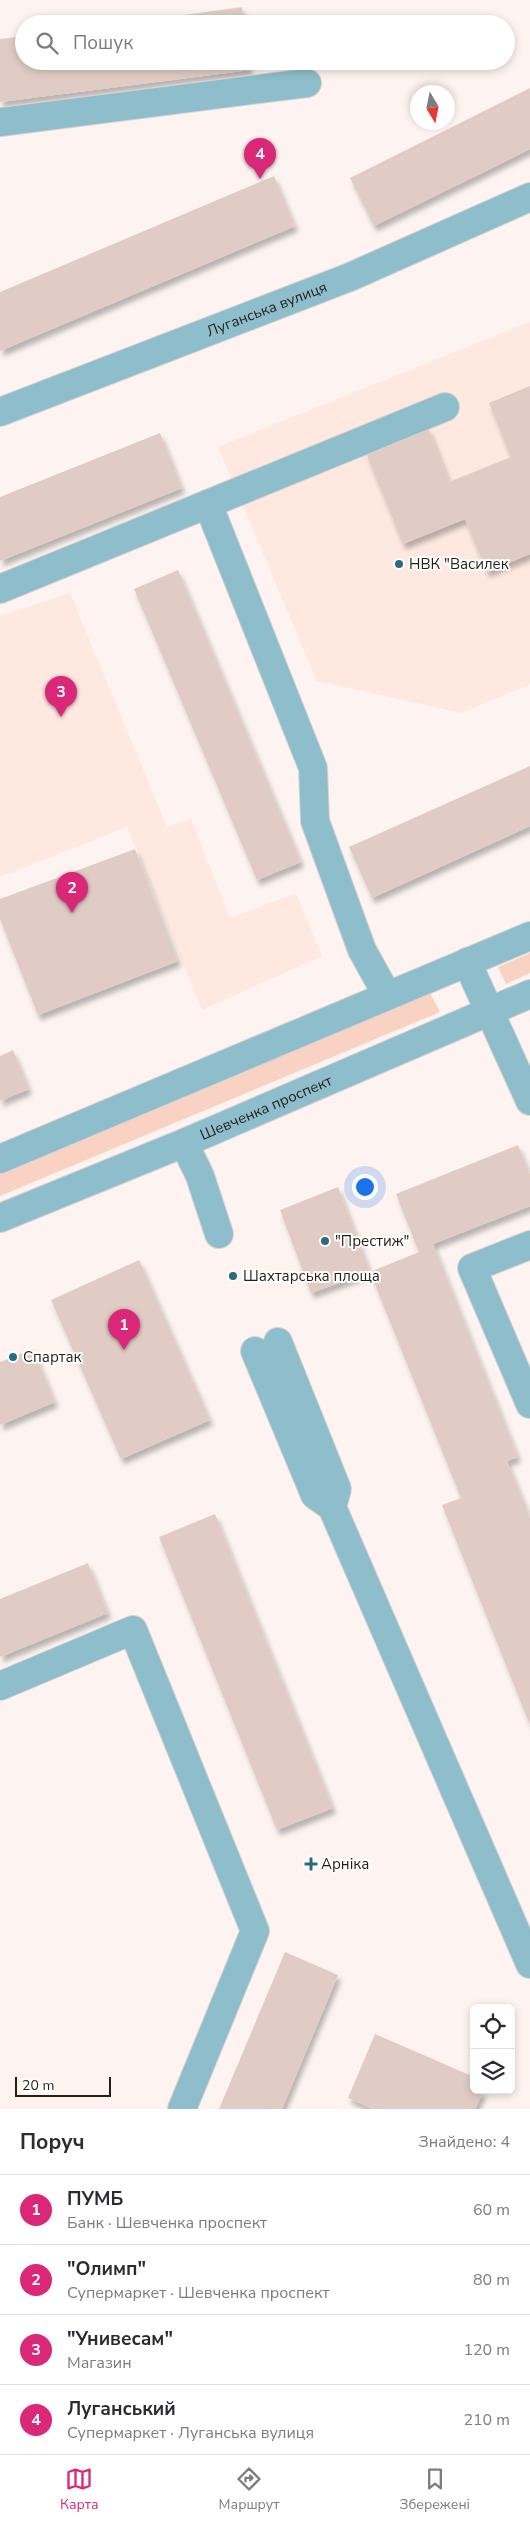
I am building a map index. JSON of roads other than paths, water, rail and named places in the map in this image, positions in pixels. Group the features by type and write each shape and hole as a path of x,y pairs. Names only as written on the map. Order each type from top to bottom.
{"street":[{"path":"0,122 307,83"},
{"name":"Луганська вулиця","path":"0,412 350,277 530,197"},
{"path":"0,589 445,407"},
{"path":"208,504 313,768 315,821 362,950 387,995"},
{"path":"0,1159 530,936"},
{"path":"466,962 530,1102"},
{"name":"Шевченка проспект","path":"0,1218 184,1143 530,994"},
{"path":"184,1143 200,1176 219,1234"},
{"path":"530,1245 472,1268 530,1404"},
{"path":"266,1347 338,1489 332,1507 530,1964"},
{"path":"0,1686 133,1630 255,1930 182,2109"}],"place":[{"name":"Луганський","path":"260,179"},
{"name":"НВК \"Василек","path":"399,564"},
{"name":"\"Унивесам\"","path":"61,717"},
{"name":"\"Олимп\"","path":"72,913"},
{"name":"\"Престиж\"","path":"325,1241"},
{"name":"Шахтарська площа","path":"233,1276"},
{"name":"ПУМБ","path":"124,1350"},
{"name":"Спартак","path":"13,1357"},
{"name":"Арніка","path":"311,1864"}]}
